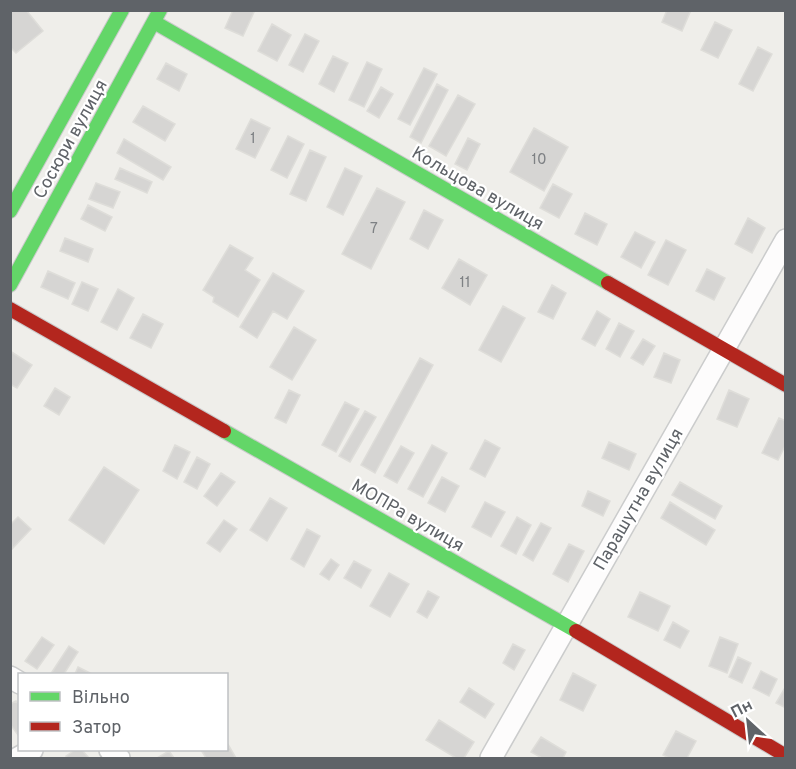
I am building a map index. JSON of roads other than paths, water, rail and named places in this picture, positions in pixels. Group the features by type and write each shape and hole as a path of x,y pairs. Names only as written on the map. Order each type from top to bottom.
{"street":[{"name":"Сосюри вулиця","path":"10,211 122,10"},
{"name":"Сосюри вулиця","path":"10,285 157,16"},
{"name":"Кольцова вулиця","path":"157,16 786,385"},
{"name":"Парашутна вулиця","path":"491,759 786,240"},
{"name":"МОПРа вулиця","path":"10,309 567,626 786,756"},
{"path":"18,759 31,751"}]}
